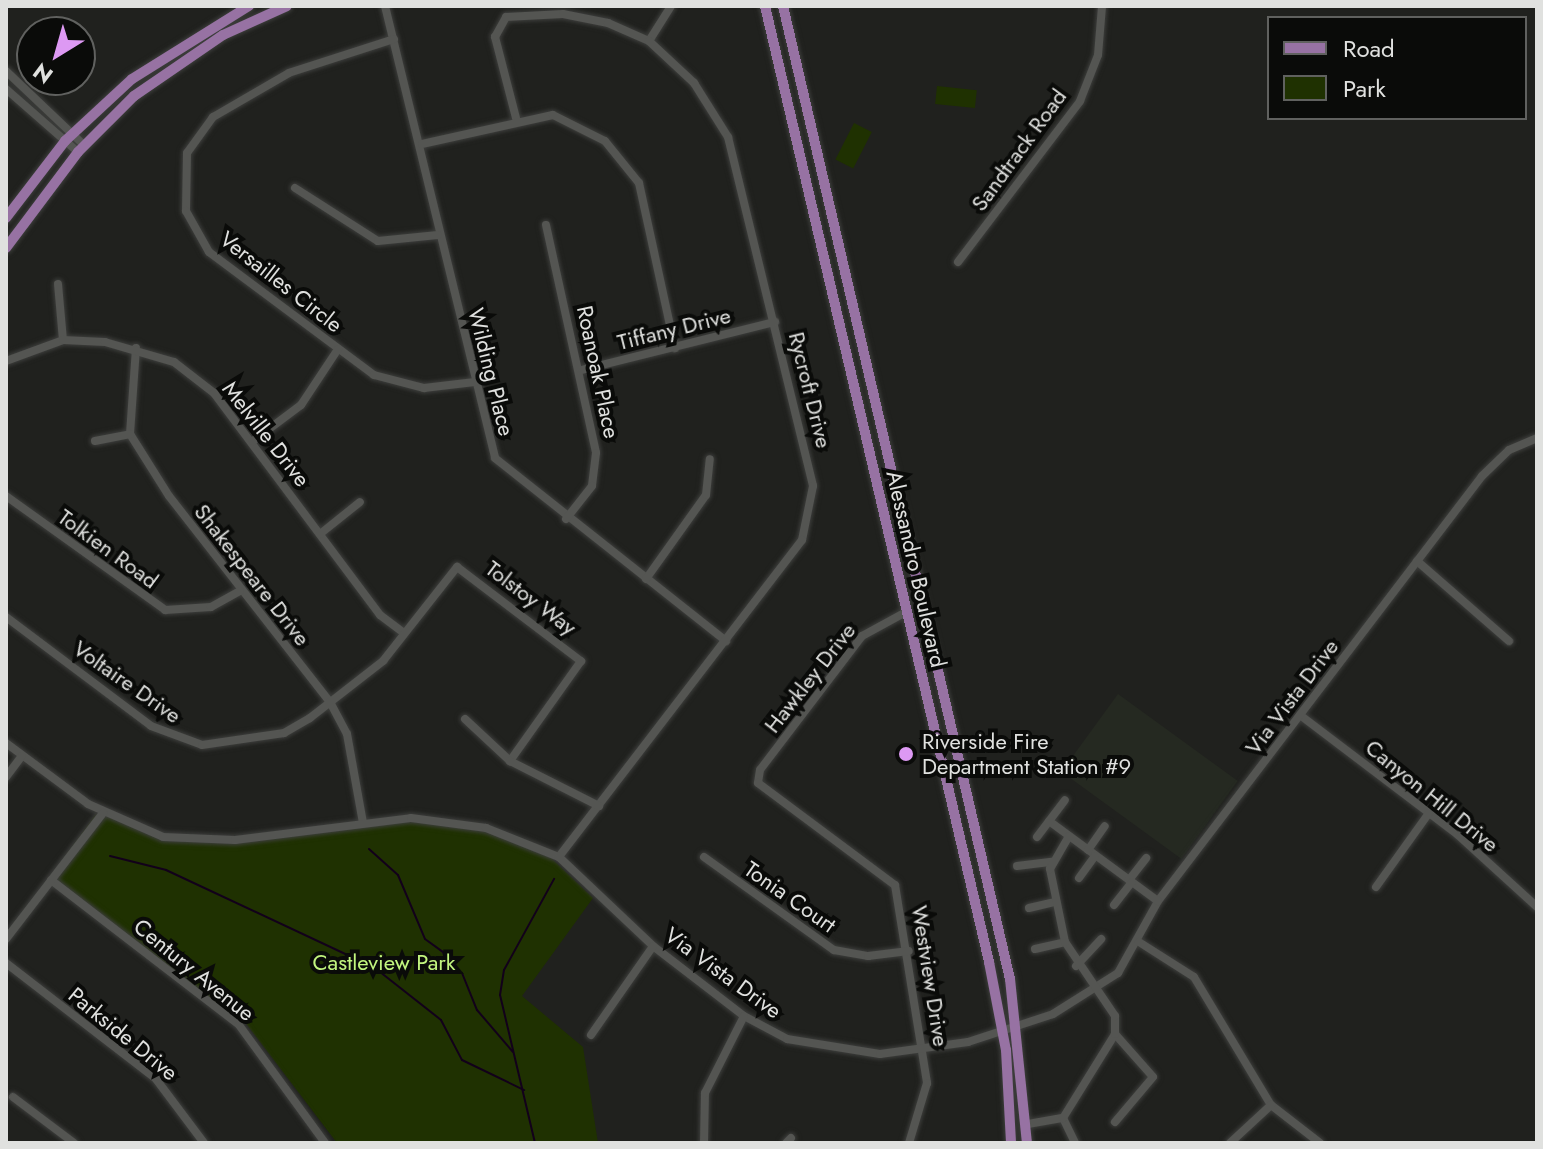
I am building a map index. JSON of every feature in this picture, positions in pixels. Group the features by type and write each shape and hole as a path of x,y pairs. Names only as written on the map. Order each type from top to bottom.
{"main road":[{"path":"6,218 69,137 171,49 249,6"},
{"path":"6,248 82,149 179,63 287,6"},
{"name":"Alessandro Boulevard","path":"765,6 1003,1034 1011,1143"},
{"name":"Alessandro Boulevard","path":"783,6 1020,1028 1027,1143"}],"street":[{"name":"Wilding Place","path":"385,6 422,144 438,235 495,458 566,519 726,641"},
{"path":"649,41 671,6"},
{"name":"Sandtrack Road","path":"958,262 1080,101 1098,55 1102,6"},
{"name":"Rycroft Drive","path":"516,118 498,23 563,14 649,41 694,83 728,137 810,456 812,514 802,540 559,857"},
{"name":"Versailles Circle","path":"394,39 289,73 229,105 199,132 184,167 186,211 209,252 338,349 396,383 475,382"},
{"path":"6,71 82,149"},
{"path":"6,89 69,137"},
{"path":"422,144 516,118 553,115 585,127 639,183 675,348"},
{"path":"295,188 378,241 438,235"},
{"name":"Roanoak Place","path":"546,225 582,370 596,453 592,486 566,519"},
{"path":"58,284 63,340"},
{"name":"Tiffany Drive","path":"582,370 775,322"},
{"name":"Melville Drive","path":"6,361 63,340 136,348 193,376 253,441 380,615 404,633"},
{"path":"95,441 130,434 136,348"},
{"path":"253,441 301,405 338,349"},
{"name":"Shakespeare Drive","path":"130,434 240,591 330,702 347,734 363,823"},
{"name":"Via Vista Drive","path":"6,743 103,813 163,837 201,843 411,818 486,828 559,857 653,946 744,1016 833,1051 923,1049 1003,1034 1096,991 1139,942 1158,901 1494,462 1537,438"},
{"path":"646,579 706,495 710,459"},
{"name":"Tolkien Road","path":"6,496 165,610 211,607 240,591"},
{"path":"320,534 360,502"},
{"path":"1417,561 1509,641"},
{"name":"Voltaire Drive","path":"6,617 151,726 202,745 284,733 362,681 457,567"},
{"name":"Tolstoy Way","path":"457,567 581,661 510,761"},
{"name":"Hawkley Drive","path":"758,783 760,770 862,636 906,612"},
{"name":"Canyon Hill Drive","path":"1300,715 1429,813 1537,907"},
{"path":"465,719 510,761 599,806"},
{"path":"6,777 22,756"},
{"name":"Westview Drive","path":"758,783 895,885 909,951 923,1049 926,1100 909,1143"},
{"path":"1037,837 1065,800"},
{"path":"6,939 103,813"},
{"path":"1376,887 1429,813"},
{"path":"1049,821 1158,901"},
{"path":"1079,878 1105,826"},
{"path":"1028,1124 1063,1118 1115,1034 1115,1016 1076,966 1065,942 1056,902 1052,862 1069,836"},
{"name":"Tonia Court","path":"704,857 834,950 868,956 909,951"},
{"path":"1114,905 1146,858"},
{"path":"1017,866 1052,862"},
{"name":"Century Avenue","path":"51,880 239,1025 325,1143"},
{"path":"1029,908 1056,902"},
{"path":"1076,966 1101,939"},
{"path":"1035,949 1065,942"},
{"path":"1139,942 1194,977 1271,1105 1320,1143"},
{"path":"591,1035 653,946"},
{"name":"Parkside Drive","path":"6,963 156,1079 204,1143"},
{"path":"704,1143 705,1093 744,1016"},
{"path":"1115,1034 1153,1077 1115,1122"},
{"path":"13,1097 74,1143"},
{"path":"1230,1143 1271,1105"},
{"path":"1063,1118 1075,1143"}],"shaded area":[{"path":"1118,694 1238,781 1181,859 1062,772"}],"green space":[{"path":"937,86 977,90 975,108 935,104"},
{"path":"854,123 872,132 853,169 835,160"},
{"name":"Castleview Park","path":"98,811 186,841 399,820 462,823 547,854 593,898 522,996 583,1047 598,1143 337,1143 238,1013 207,999 48,879"}],"waterway":[{"path":"369,849 398,875 425,939 443,952 449,970 462,973 477,1010 513,1052"},
{"path":"110,856 166,870 375,968 441,1020 462,1060 524,1090"},
{"path":"535,1143 500,995 504,970 554,879"}],"place":[{"name":"Riverside Fire Department Station #9","path":"906,754"}]}
